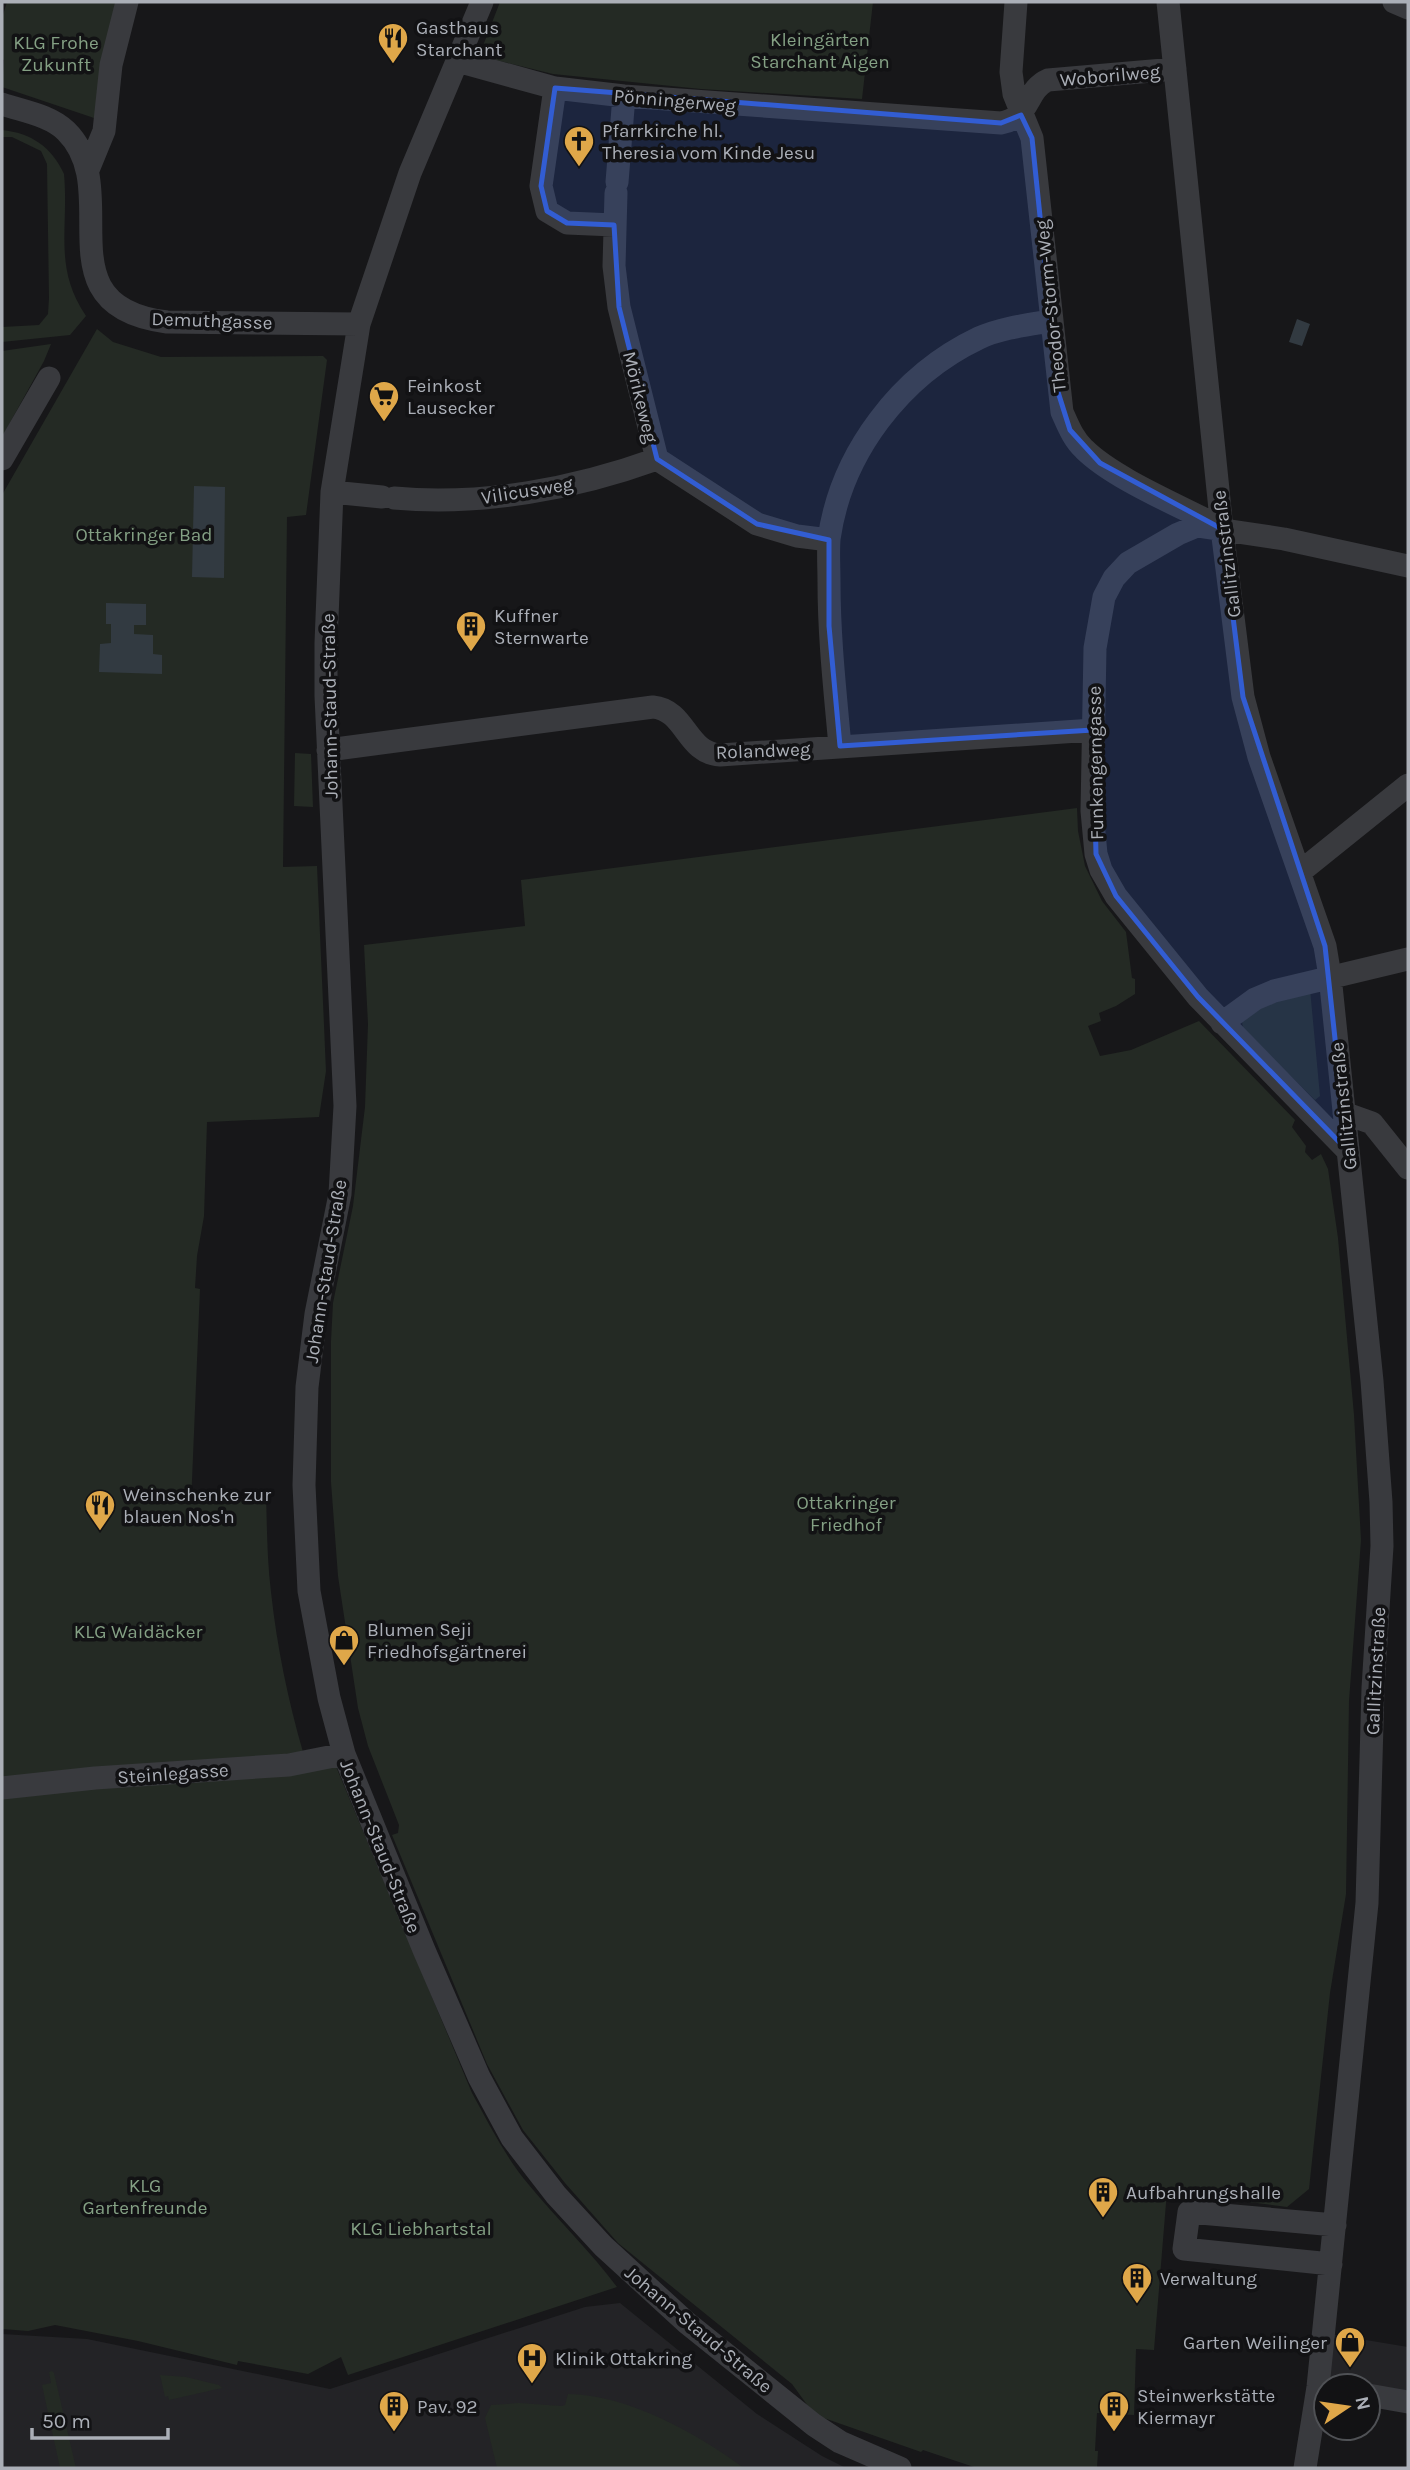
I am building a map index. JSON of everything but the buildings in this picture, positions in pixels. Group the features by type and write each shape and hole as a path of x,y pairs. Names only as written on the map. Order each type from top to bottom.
{"street":[{"path":"88,170 104,131 111,65 127,2"},
{"name":"Johann-Staud-Straße","path":"482,2 410,173 359,324 332,492 326,643 328,750 345,1105 337,1213 316,1314 307,1387 304,1485 309,1591 329,1698 344,1754 418,1938 478,2077 512,2138 556,2195 603,2246 687,2323 814,2425 840,2442 900,2468"},
{"name":"Theodor-Storm-Weg","path":"1016,2 1011,72 1021,115 1032,138 1062,412 1069,430 1082,448 1100,463 1222,529"},
{"name":"Gallitzinstraße","path":"1168,2 1222,529 1243,697 1259,757 1325,946 1330,976 1372,1381 1381,1502 1382,1546 1373,1688 1367,1903 1331,2264 1323,2372"},
{"path":"1394,2 1408,8"},
{"name":"Pönningerweg","path":"457,61 555,88 624,96 1001,123 1021,115"},
{"name":"Woborilweg","path":"1021,115 1039,84 1048,80 1175,69"},
{"path":"555,88 541,186 547,211 567,223 614,225"},
{"name":"Mörikeweg","path":"624,96 614,225 614,266 619,307 657,459 757,524 797,536 829,540"},
{"name":"Demuthgasse","path":"2,104 54,122 65,130 78,146 88,170 91,198 89,244 93,269 114,302 128,312 145,319 167,322 359,324"},
{"path":"840,746 829,626 829,540 845,483 858,455 890,406 912,383 936,364 979,338 998,331 1051,321"},
{"path":"2,459 49,378"},
{"name":"Vilicusweg","path":"332,492 425,501 500,496 561,486 628,470 657,459"},
{"name":"Funkengerngasse","path":"1222,529 1197,526 1178,534 1128,564 1114,578 1104,597 1095,648 1092,811 1096,854 1101,870 1116,896 1198,997 1347,1150"},
{"path":"1222,529 1408,566"},
{"name":"Rolandweg","path":"328,750 653,707 670,711 696,746 714,755 1093,730"},
{"path":"1300,872 1408,785"},
{"path":"1222,1023 1265,994 1408,959"},
{"path":"1344,1113 1372,1123 1408,1168"},
{"name":"Steinlegasse","path":"2,1788 289,1765 344,1754"},
{"path":"1331,2264 1185,2249 1189,2212 1335,2225"},
{"path":"1382,2397 1408,2402"},
{"name":"Gallitzinstraße","path":"1305,2468 1312,2435"}],"highlighted area":[{"path":"555,88 1001,123 1021,115 1032,138 1058,392 1070,430 1100,463 1222,529 1243,697 1325,946 1347,1150 1198,997 1116,896 1096,854 1093,730 840,746 829,626 829,540 757,524 657,459 619,307 614,225 567,223 547,211 541,186"}],"shaded area":[{"path":"1297,319 1310,324 1302,346 1289,342"},
{"path":"194,486 225,487 224,578 192,577"},
{"path":"106,603 146,604 146,625 134,625 134,634 153,635 153,654 162,655 162,674 99,672 100,644 111,643 111,624 106,624"},
{"name":"Klinik Ottakring","path":"620,2303 757,2414 822,2456 846,2468 2,2468 2,2334 87,2339 330,2389 585,2307"},
{"path":"1330,2334 1408,2347 1408,2395 1382,2389 1382,2372 1326,2372"}],"green space":[{"name":"KLG Frohe Zukunft","path":"7,2 120,2 100,120 2,87 2,18"},
{"name":"Kleingärten Starchant Aigen","path":"500,2 873,2 862,99 701,89 553,74 479,56"},
{"path":"2,130 22,134 39,143 53,156 64,174 66,264 69,281 86,316 70,335 2,342 2,327 39,325 48,314 49,298 47,164 41,151 12,137 2,137"},
{"name":"KLG Waidäcker","path":"97,329 113,342 161,357 323,356 327,360 306,515 287,517 283,867 317,866 326,1071 319,1117 207,1122 204,1216 195,1288 200,1289 191,1504 266,1495 273,1613 303,1752 2,1780 2,495"},
{"path":"51,344 44,361 2,437 2,351"},
{"path":"295,753 311,754 313,807 294,806"},
{"name":"Ottakringer Friedhof","path":"1077,808 1078,831 1085,866 1102,901 1126,932 1132,978 1135,979 1135,994 1099,1013 1101,1021 1088,1026 1100,1056 1131,1050 1199,1021 1295,1120 1292,1127 1306,1146 1305,1152 1312,1160 1321,1154 1328,1169 1338,1238 1354,1415 1361,1540 1349,1701 1346,1894 1330,1993 1309,2189 1287,2207 1167,2191 1154,2350 1136,2349 1134,2415 1097,2413 1097,2468 977,2468 923,2450 921,2452 821,2417 808,2406 792,2384 618,2243 523,2130 487,2064 392,1835 398,1833 399,1825 368,1746 358,1708 338,1576 331,1482 333,1303 353,1206 365,1107 368,1024 364,945 525,926 521,880"},
{"path":"1310,989 1320,1096 1315,1100 1243,1029 1242,1021 1245,1014"},
{"path":"335,1764 472,2093 521,2175 617,2287 348,2375 341,2357 308,2374 238,2361 237,2365 138,2341 55,2325 28,2331 2,2329 2,1794"},
{"path":"52,2371 76,2468 60,2468 42,2385 51,2383 49,2372"},
{"path":"160,2375 186,2377 222,2388 169,2400 168,2396 165,2397"},
{"path":"568,2394 614,2401 661,2418 705,2442 744,2468 497,2468 485,2418 491,2405 519,2403 562,2406 565,2405"}],"place":[{"name":"Gasthaus Starchant","path":"393,65"},
{"name":"Pfarrkirche hl. Theresia vom Kinde Jesu","path":"579,168"},
{"name":"Feinkost Lausecker","path":"384,423"},
{"name":"Kuffner Sternwarte","path":"471,653"},
{"name":"Weinschenke zur blauen Nos'n","path":"100,1532"},
{"name":"Blumen Seji Friedhofsgärtnerei","path":"344,1667"},
{"name":"Aufbahrungshalle","path":"1103,2219"},
{"name":"Verwaltung","path":"1137,2305"},
{"name":"Garten Weilinger","path":"1350,2369"},
{"name":"Klinik Ottakring","path":"532,2385"},
{"name":"Pav. 92","path":"394,2433"},
{"name":"Steinwerkstätte Kiermayr","path":"1114,2433"}],"park label":[{"name":"Ottakringer Bad","path":"144,534"},
{"name":"KLG Gartenfreunde","path":"145,2196"},
{"name":"KLG Liebhartstal","path":"421,2228"}]}
